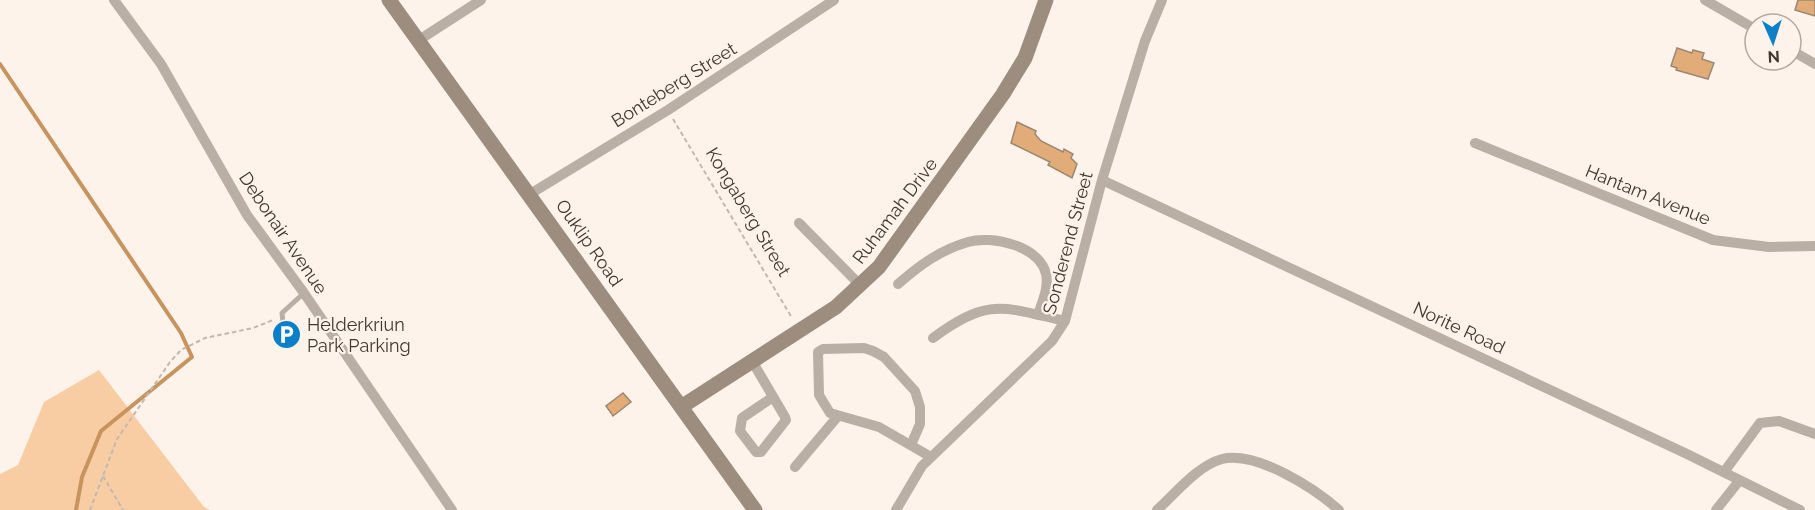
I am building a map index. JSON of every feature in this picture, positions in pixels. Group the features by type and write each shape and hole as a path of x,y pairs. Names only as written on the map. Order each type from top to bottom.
{"street":[{"name":"Debonair Avenue","path":"114,0 161,64 248,215 452,510"},
{"name":"Ouklip Road","path":"389,0 755,510"},
{"path":"419,40 481,0"},
{"name":"Bonteberg Street","path":"530,194 668,110 834,0"},
{"name":"Ruhamah Drive","path":"681,407 836,307 861,286 908,231 1003,94 1024,58 1046,0"},
{"name":"Sonderend Street","path":"896,510 912,480 931,457 1052,341 1065,321 1102,180 1145,41 1162,0"},
{"path":"1706,0 1743,22"},
{"name":"Hantam Avenue","path":"1475,143 1713,240 1769,247 1815,246"},
{"name":"Norite Road","path":"1102,180 1724,472 1800,510"},
{"path":"800,223 861,286"},
{"path":"898,284 922,263 945,250 981,240 1005,242 1030,254 1043,266 1047,282 1038,315"},
{"path":"933,338 982,309 1011,308 1065,321"},
{"path":"911,445 920,424 918,396 884,357 873,351 854,348 823,349 818,352 819,395 830,413 879,427 931,457"},
{"path":"752,361 785,417 785,423 761,452 756,452 740,431 742,418 773,397"},
{"path":"795,467 838,416"},
{"path":"1724,472 1760,423 1779,420 1815,434"},
{"path":"1157,510 1205,467 1222,459 1264,465 1308,487 1339,510"},
{"path":"1716,510 1739,481"}],"lane":[{"path":"285,343 282,313 304,293"}],"path":[{"name":"Kongaberg Street","path":"668,110 800,330"},
{"path":"90,510 117,439 170,362 181,350 205,338 253,328 273,320 282,313"},
{"path":"103,476 123,510"}],"shaded area":[{"path":"99,370 204,507 210,510 0,510 0,474 18,465 44,402"}],"building":[{"path":"1798,0 1815,0 1815,16 1795,10"},
{"path":"1677,48 1692,53 1693,50 1704,53 1702,59 1714,63 1708,79 1676,70 1677,68 1671,66"},
{"path":"1017,122 1036,131 1035,134 1041,141 1063,152 1064,149 1073,154 1071,158 1077,164 1072,178 1048,165 1050,162 1011,143"},
{"path":"623,393 631,402 613,416 606,406"}],"waterway":[{"path":"0,64 181,333 192,357 101,431 82,477 76,510"}],"place":[{"name":"Helderkriun Park Parking","path":"286,335"}]}
